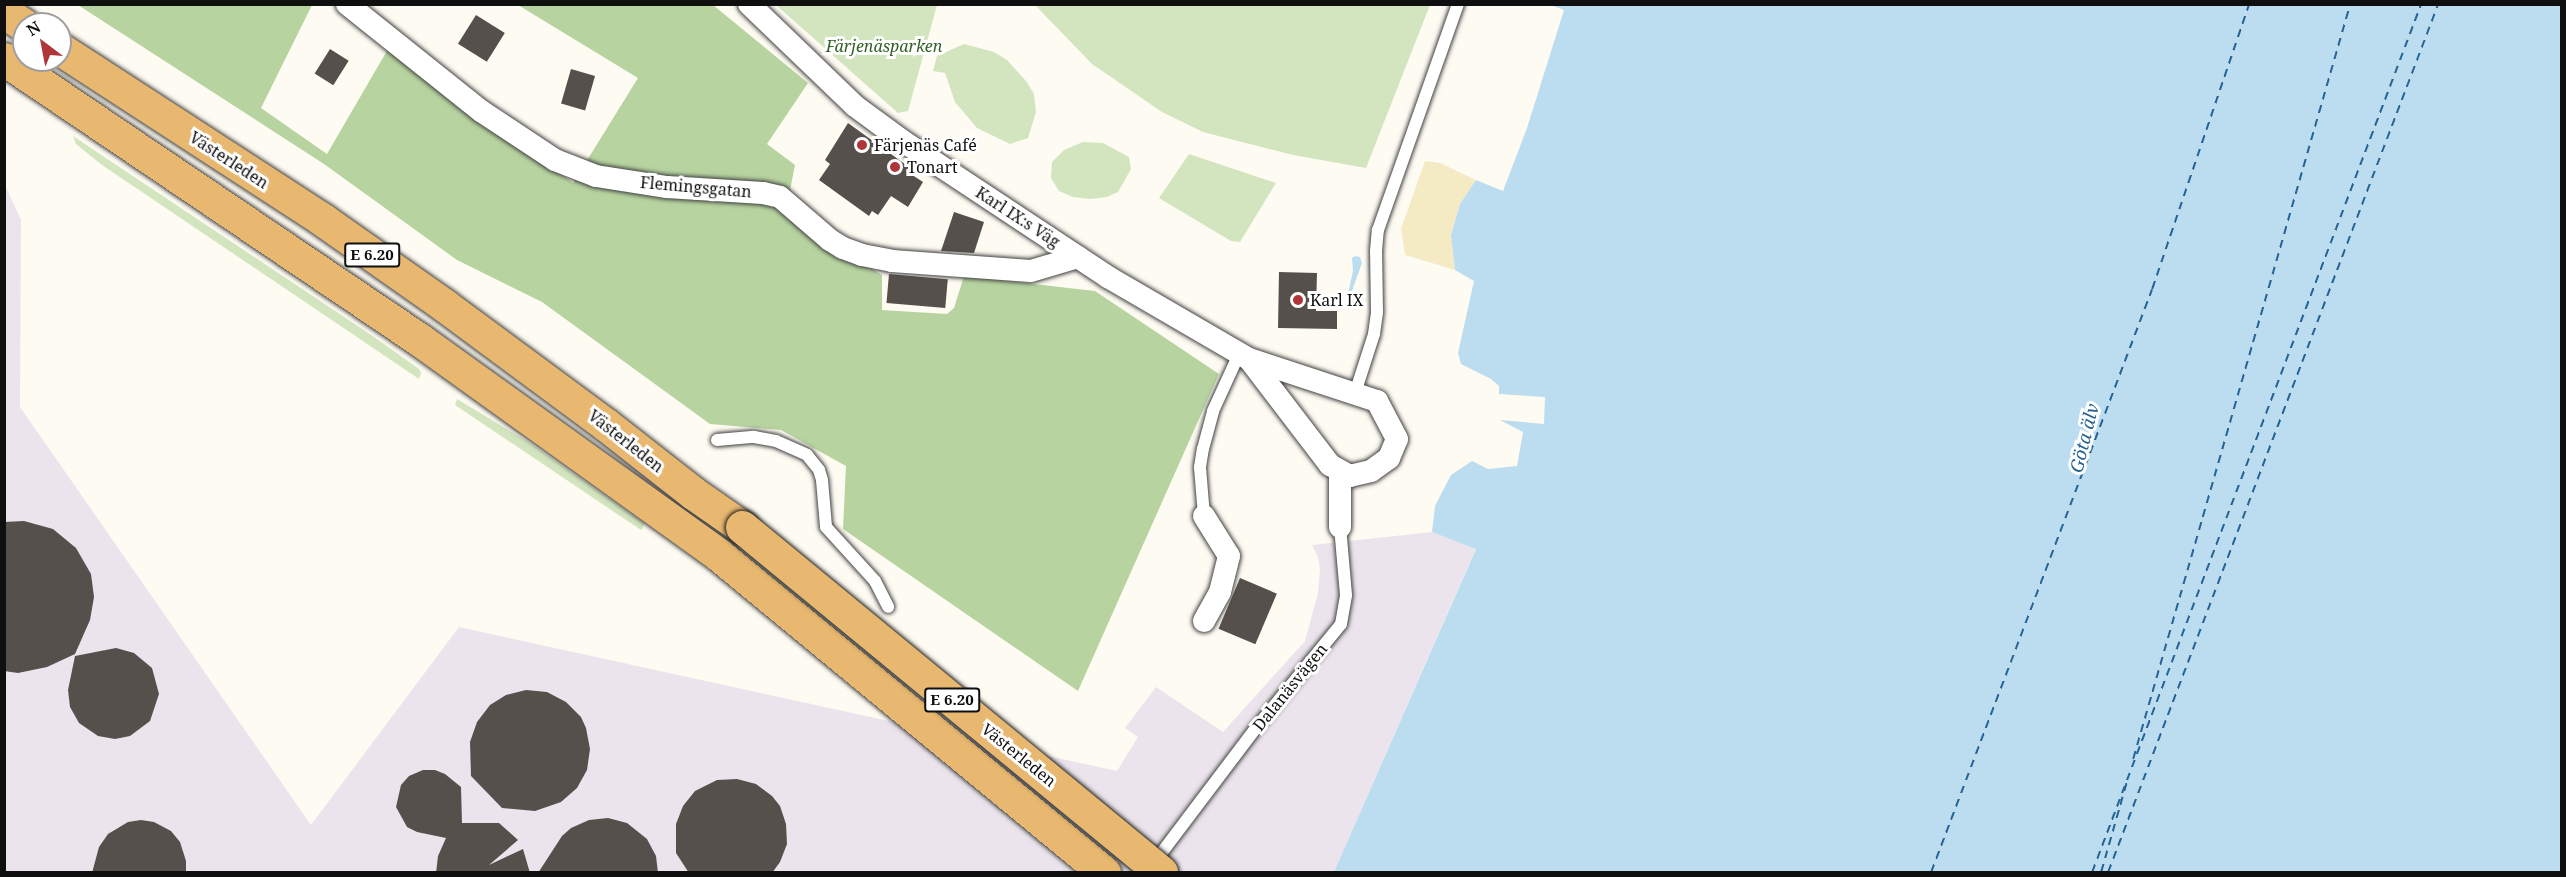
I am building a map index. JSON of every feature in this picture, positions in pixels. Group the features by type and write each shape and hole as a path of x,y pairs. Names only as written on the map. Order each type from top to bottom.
{"highway":[{"name":"Västerleden","path":"72,58 332,227 444,305 605,424 693,493 742,527 1161,873"},
{"name":"E 6.20","path":"4,59 420,340 719,555 1104,873"}],"street":[{"name":"Flemingsgatan","path":"347,4 481,111 555,160 596,176 667,187 763,193 780,197 830,240 843,248 862,255 892,261 1031,271 1078,257"},
{"name":"Karl IX:s Väg","path":"749,4 855,106 904,142 1078,257 1244,357 1377,400 1397,439 1389,458 1371,471 1350,476 1330,465 1244,357"},
{"name":"Dalanäsvägen","path":"1340,471 1340,527"},
{"path":"1204,516 1229,556 1220,592 1204,621"}],"lane":[{"path":"1355,393 1376,323 1378,230 1458,4"},
{"path":"1204,516 1200,466 1203,449 1213,411 1244,357"},
{"path":"717,440 754,437 776,441 807,454 819,470 822,480 826,527 866,570 888,607"},
{"name":"Dalanäsvägen","path":"1146,873 1256,728 1341,624 1346,595 1340,527"}],"shaded area":[{"path":"4,183 21,220 20,407 311,825 459,627 1117,771 1138,737 1125,728 1156,687 1223,732 1305,641 1318,593 1320,569 1318,557 1312,545 1432,532 1476,548 1334,872 5,872"}],"green space":[{"path":"78,5 312,5 261,108 327,154 388,49 573,183 638,78 518,5 713,5 808,83 767,144 795,165 785,215 882,275 882,310 947,314 954,308 964,276 1095,291 1219,374 1078,691 843,529 846,466 781,430 710,424 542,302 457,260 324,164"},
{"name":"Färjenäsparken","path":"776,5 937,5 908,111 898,113"},
{"path":"1035,5 1430,5 1366,168 1293,155 1203,132 1162,112 1092,64"},
{"path":"964,44 994,52 1007,60 1026,81 1034,94 1036,112 1028,138 1010,144 977,128 955,102 945,73 933,71 937,56"},
{"path":"73,136 374,337 419,369 421,373 419,379 102,165 76,144"},
{"path":"1083,142 1103,143 1129,157 1131,169 1118,192 1107,197 1090,199 1073,197 1059,191 1051,178 1052,162 1064,150"},
{"path":"1189,154 1276,183 1240,242 1231,241 1159,198"},
{"path":"457,399 530,443 645,524 641,530 455,405"}],"sand":[{"path":"1425,161 1440,163 1476,180 1460,204 1451,234 1455,270 1405,255 1401,229"}],"water":[{"name":"Göta älv","path":"1551,5 2561,5 2561,872 1334,872 1476,549 1432,532 1435,506 1451,475 1472,461 1488,469 1517,466 1523,432 1500,420 1544,424 1545,397 1499,394 1499,386 1491,379 1461,364 1458,353 1474,281 1455,270 1451,235 1460,204 1476,180 1503,191 1527,128 1564,10"},
{"path":"1360,257 1362,263 1352,291 1358,301 1353,306 1349,304 1348,294 1353,271 1352,258"}],"building":[{"path":"476,15 505,33 487,62 458,44"},
{"path":"330,49 349,61 333,85 315,74"},
{"path":"571,69 595,76 585,110 561,104"},
{"path":"848,123 909,167 906,171 923,182 908,207 891,196 878,215 872,211 869,216 819,180 830,164 825,160"},
{"path":"954,212 984,222 974,253 941,251"},
{"name":"Karl IX","path":"1279,272 1317,273 1316,311 1337,311 1337,329 1278,328"},
{"path":"889,274 948,279 945,308 886,303"},
{"path":"24,521 53,529 76,548 91,574 94,597 90,620 75,654 47,667 18,673 4,671 4,522"},
{"path":"1240,578 1277,594 1255,644 1219,629"},
{"path":"116,648 134,653 152,668 159,694 150,721 130,736 115,739 98,736 79,723 70,707 68,690 75,656"},
{"path":"526,690 547,692 566,702 581,717 586,728 590,749 587,770 577,788 561,802 535,811 502,808 471,776 470,742 477,722 490,705 506,695"},
{"path":"423,770 435,770 445,774 461,787 462,823 499,823 518,840 489,865 523,849 530,873 436,873 438,856 446,838 417,832 407,827 396,807 401,785 409,776"},
{"path":"737,779 756,784 772,796 780,806 786,824 787,844 780,862 772,873 689,873 676,853 676,824 683,806 695,791 717,780"},
{"path":"608,818 627,823 647,839 656,856 658,873 538,873 562,836 571,828 589,820"},
{"path":"141,820 154,822 171,831 180,842 186,861 186,873 92,873 99,847 108,834 128,822"}],"ferry route":[{"path":"1931,872 2152,289 2249,4"},
{"path":"2133,759 2350,4"},
{"path":"2092,872 2421,4"},
{"path":"2108,872 2438,4"},
{"path":"2101,872 2127,781"}],"place":[{"name":"Färjenäs Café","path":"862,145"},
{"name":"Tonart","path":"895,167"},
{"name":"Karl IX","path":"1298,300"}]}
